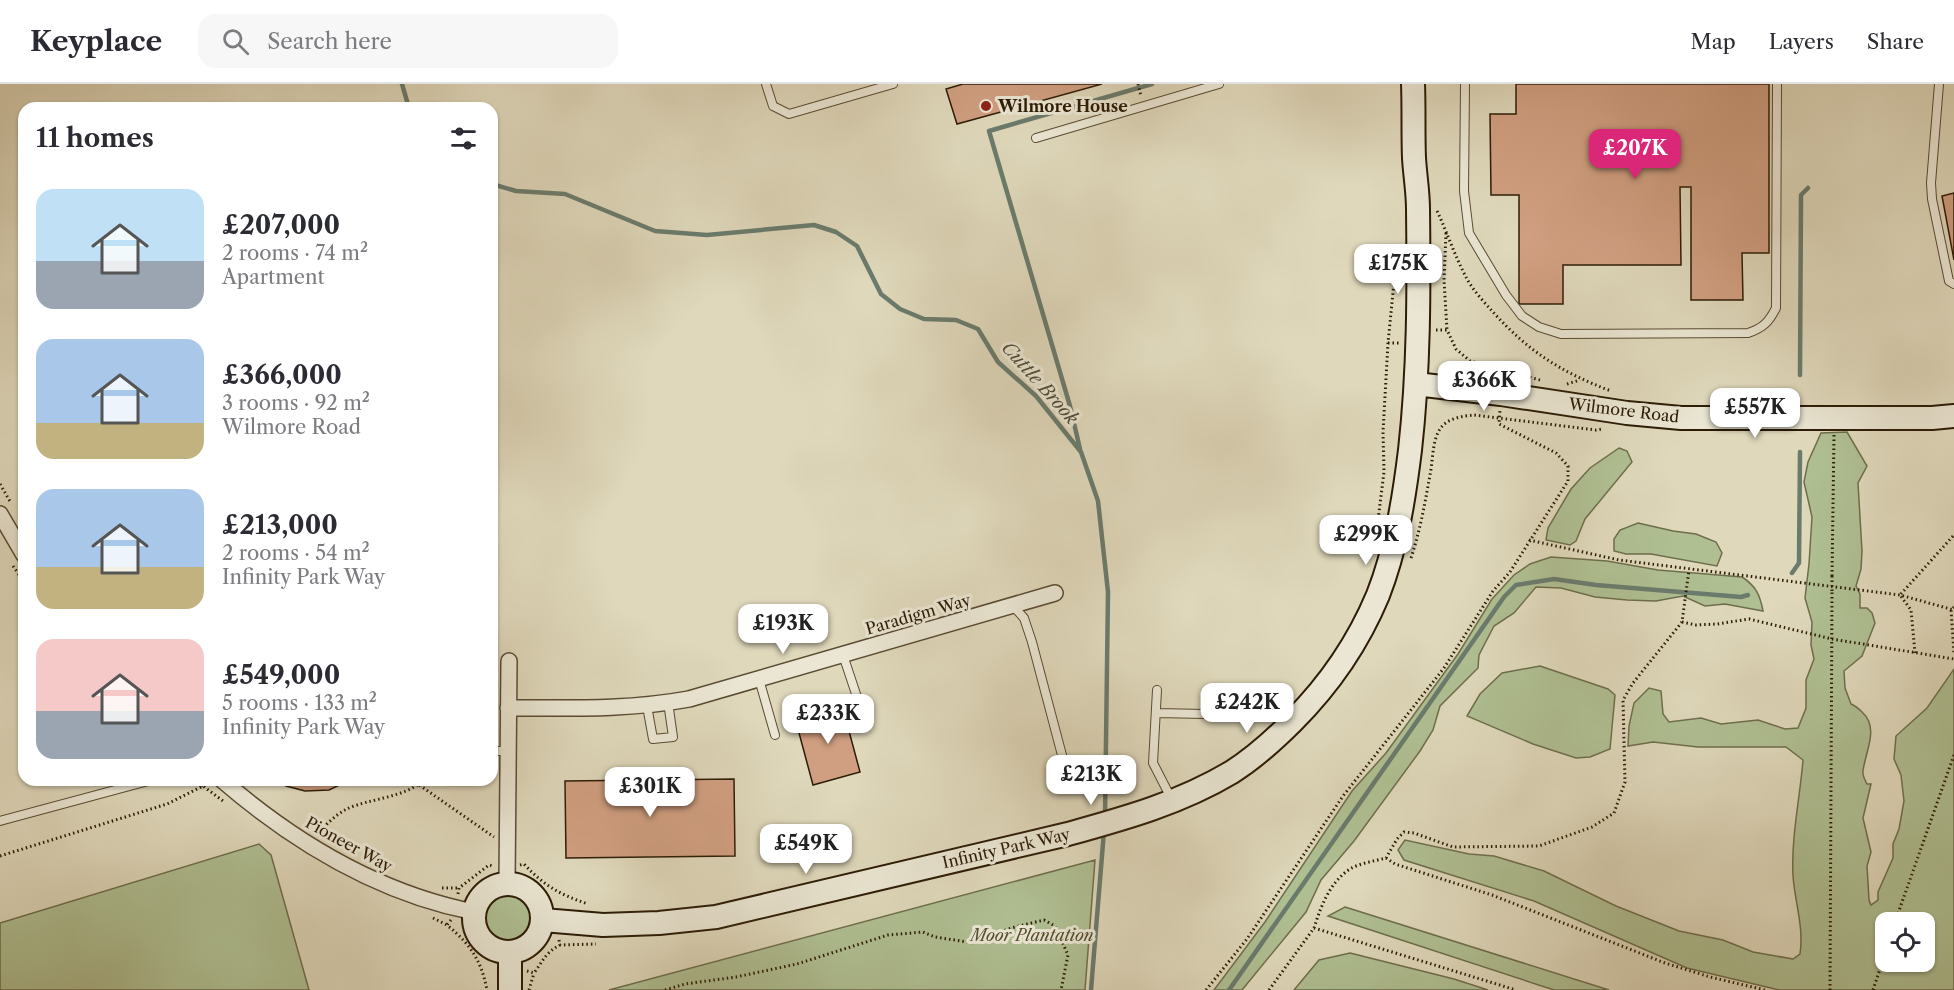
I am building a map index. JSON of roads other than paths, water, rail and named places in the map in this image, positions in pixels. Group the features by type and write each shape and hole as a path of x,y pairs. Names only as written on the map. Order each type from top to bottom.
{"street":[{"path":"1413,84 1414,157 1418,206 1416,384"},
{"name":"Wilmore Road","path":"1416,384 1627,413 1681,418 1932,418 1954,416"},
{"name":"Infinity Park Way","path":"543,920 603,925 659,923 716,917 1068,834 1125,818 1172,803 1234,771 1278,737 1309,706 1351,650 1377,595 1392,553 1407,478 1416,384"},
{"path":"0,514 18,545"},
{"name":"Paradigm Way","path":"508,708 647,706 668,702 759,679 1055,593"},
{"path":"506,875 537,898 542,908 543,920 540,932 533,943 522,950 510,952 498,951 483,940 465,910 506,875 500,751 508,708 509,661"},
{"name":"Pioneer Way","path":"228,786 310,846 352,870 401,892 465,910"},
{"path":"510,952 510,990"}],"lane":[{"path":"766,84 773,106 789,114 893,84"},
{"path":"1036,138 1219,84"},
{"path":"1465,84 1464,191 1469,233 1506,295 1522,316 1539,327 1561,334 1572,334 1748,333 1760,329 1769,322 1776,308 1777,84"},
{"path":"1939,84 1931,183 1932,199 1949,281 1954,284"},
{"path":"1012,605 1024,618 1067,774"},
{"path":"843,654 857,697"},
{"path":"759,679 775,735"},
{"path":"1157,690 1153,763 1172,803"},
{"path":"647,706 653,739 673,737 668,702"},
{"path":"1157,713 1205,714"},
{"path":"0,821 131,786"}],"waterway":[{"name":"Cuttle Brook","path":"402,84 407,102"},
{"path":"1080,449 1070,406 989,131 1152,84"},
{"name":"Cuttle Brook","path":"498,186 516,191 565,194 655,231 707,235 814,225 836,232 857,246 881,294 900,309 924,319 956,320 978,329 998,362 1036,396 1081,452 1098,501 1108,592 1105,817"},
{"path":"1800,375 1801,195 1808,188"},
{"path":"1792,573 1799,563 1800,452"},
{"path":"1229,990 1504,597 1516,585 1554,579 1596,585 1741,597 1748,595"},
{"name":"Cuttle Brook","path":"1091,990 1104,831"}],"place":[{"name":"Wilmore House","path":"986,106"}],"park label":[{"name":"Moor Plantation","path":"1032,935"}]}
